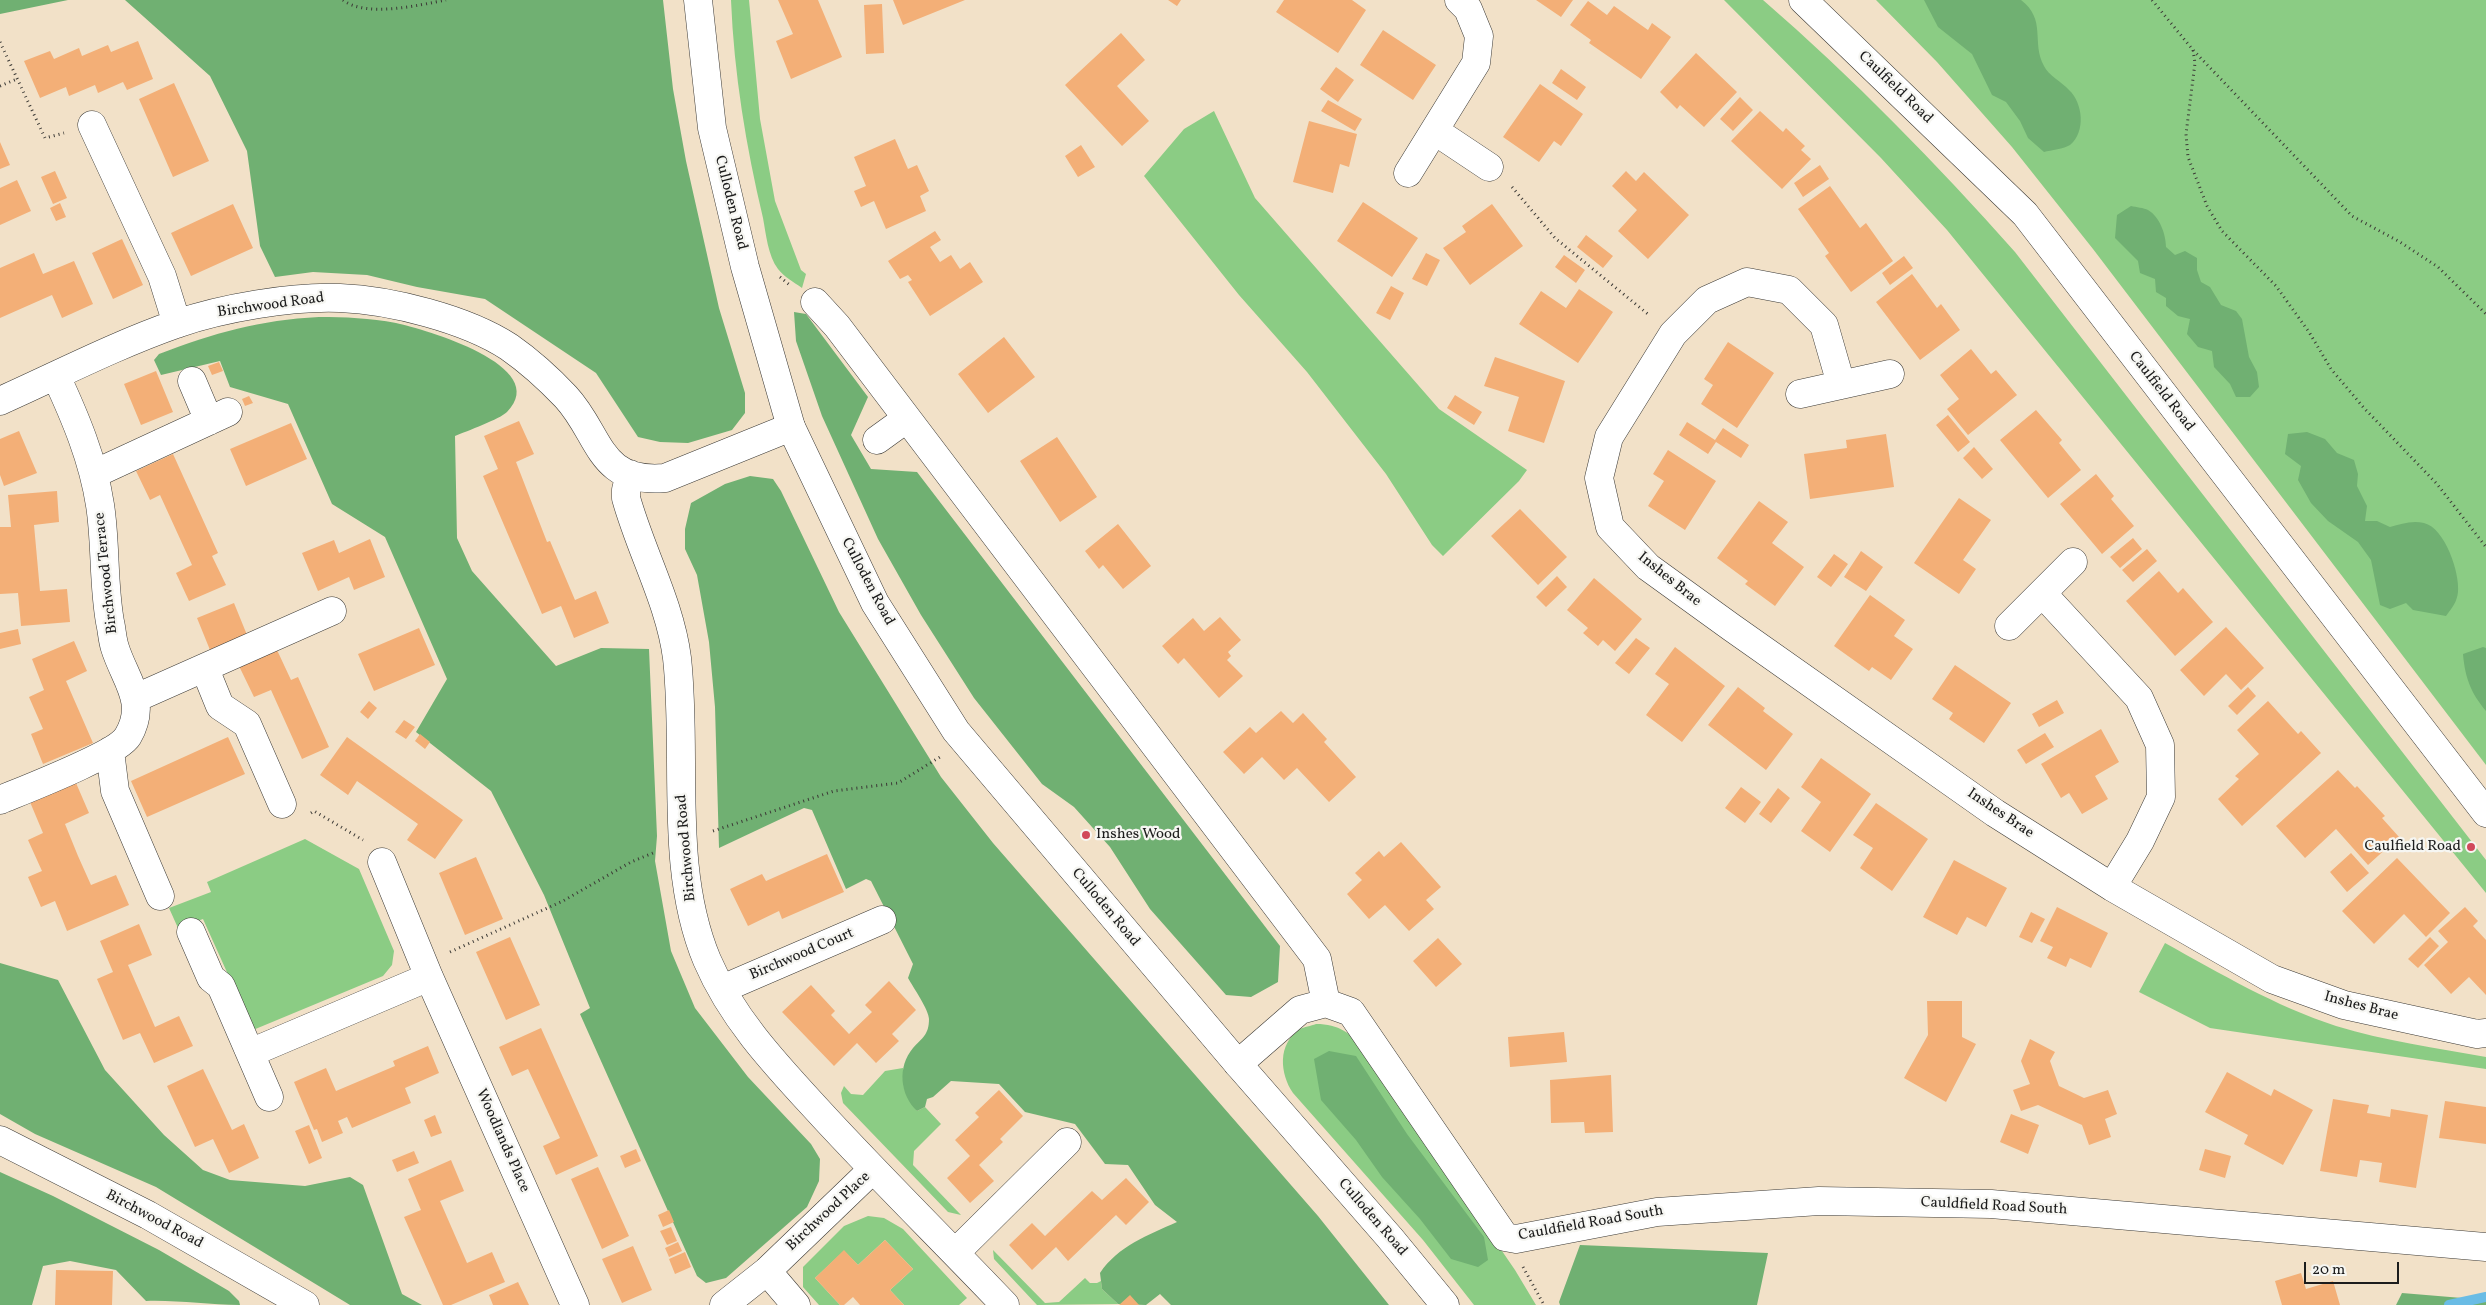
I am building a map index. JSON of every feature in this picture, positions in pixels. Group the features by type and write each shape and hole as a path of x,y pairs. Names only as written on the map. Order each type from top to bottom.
{"street":[{"name":"Culloden Road","path":"698,0 712,128 745,267 791,426 875,603 956,732 1238,1064 1390,1238 1445,1305"},
{"path":"1408,173 1476,63 1479,36 1468,9 1459,0"},
{"name":"Caulfield Road","path":"1804,0 2025,214 2486,813"},
{"path":"92,125 162,276 177,324"},
{"path":"1435,131 1489,167"},
{"name":"Inshes Brae","path":"1841,384 1824,325 1789,290 1747,282 1707,300 1674,334 1609,437 1599,478 1610,527 1648,567 1731,627 1995,813 2112,887 2272,979 2344,1005 2477,1034 2486,1033"},
{"name":"Birchwood Road","path":"0,401 177,324 215,313 256,306 339,298 376,302 442,318 471,329 508,347 540,373 566,398 602,454 615,468 648,480 666,478 791,426"},
{"path":"815,302 837,326 1317,958 1326,1003 1300,1010 1238,1064"},
{"path":"1800,394 1890,374"},
{"name":"Birchwood Terrace","path":"0,800 110,750 127,739 137,718 136,698 115,647 108,613 100,505 94,474 80,429 56,376"},
{"path":"94,474 219,416 192,381"},
{"path":"877,440 906,419"},
{"name":"Birchwood Road","path":"630,474 626,498 662,598 677,657 687,878 696,925 707,959 746,1030 872,1170"},
{"path":"2009,626 2073,562"},
{"path":"2042,593 2139,698 2160,745 2161,797 2140,841 2112,887"},
{"path":"136,698 332,611"},
{"path":"205,669 220,706 247,724 282,804"},
{"path":"110,750 115,791 160,896"},
{"name":"Woodlands Place","path":"382,862 427,970 575,1305"},
{"name":"Birchwood Court","path":"722,989 882,920"},
{"path":"191,932 211,978 221,986 269,1097"},
{"path":"250,1053 427,970"},
{"name":"Cauldfield Road South","path":"1326,1003 1350,1012 1505,1237 1516,1239 1657,1212 1818,1201 1990,1204 2486,1247"},
{"name":"Birchwood Road","path":"0,1140 148,1215 304,1305"},
{"path":"955,1253 1067,1142"},
{"name":"Birchwood Place","path":"724,1305 767,1271 872,1170 1005,1305"},
{"path":"767,1271 796,1305"}],"path":[{"path":"343,0 348,4 386,10 446,0"},
{"path":"2152,0 2193,50 2352,216 2400,242 2438,267 2486,314"},
{"path":"0,42 45,138 92,125"},
{"path":"2193,50 2195,63 2186,134 2188,157 2206,206 2222,230 2276,286 2309,332 2332,369 2364,408 2437,484 2486,547"},
{"path":"0,86 17,78"},
{"path":"1489,167 1520,194 1555,238 1674,334"},
{"path":"427,970 563,902 631,862 834,791 898,783 922,769"},
{"path":"282,804 299,819 314,811 368,843 382,862"}],"green space":[{"path":"0,0 68,0 0,14"},
{"path":"125,0 663,0 673,89 686,161 719,308 745,393 745,413 732,430 688,443 660,442 638,437 596,373 485,299 417,287 367,275 313,272 275,277 260,246 247,151 210,76"},
{"path":"731,0 749,0 760,119 775,201 801,270 806,274 802,288 778,269 768,245 742,110"},
{"path":"1724,0 1763,0 1893,122 2015,252 2486,860 2486,893 1947,230 1881,158"},
{"path":"1876,0 2486,0 2486,765 2093,249 2012,147 1937,62"},
{"path":"1924,0 2021,0 2034,15 2040,57 2044,66 2074,96 2080,110 2079,133 2070,145 2044,152 2028,138 2020,121 2006,102 1992,95 1972,54 1938,27"},
{"path":"1214,111 1255,198 1439,409 1527,470 1519,481 1443,556 1432,545 1386,474 1307,372 1239,295 1144,176 1184,129"},
{"path":"2131,206 2148,210 2156,217 2165,237 2166,247 2175,255 2185,251 2197,258 2197,270 2201,282 2210,287 2221,305 2236,311 2242,319 2249,357 2257,372 2259,387 2250,397 2236,397 2230,384 2214,367 2212,351 2198,347 2187,334 2190,319 2178,316 2166,306 2166,298 2156,292 2155,279 2140,273 2138,261 2115,238 2117,215"},
{"path":"794,312 806,314 868,397 851,435 871,469 917,472 1280,946 1278,982 1251,997 1226,995 1150,909 1110,847 1074,807 1042,784 974,698 921,615 878,539 822,416 796,341"},
{"path":"319,317 367,319 411,327 456,342 479,352 499,365 513,380 517,395 507,412 455,436 457,538 472,571 556,666 601,648 649,649 657,836 655,861 671,951 695,1008 748,1077 811,1144 820,1159 819,1181 807,1207 726,1278 706,1283 697,1276 580,1014 590,1008 544,895 491,791 416,732 447,679 385,537 332,504 288,404 230,387 220,361 161,375 154,360 159,354 218,334 257,324"},
{"path":"2307,432 2325,439 2337,453 2354,460 2358,474 2357,486 2367,506 2365,521 2377,521 2390,527 2415,522 2424,523 2432,527 2445,542 2454,563 2458,584 2457,599 2446,616 2413,610 2406,603 2390,609 2380,605 2371,560 2358,542 2328,521 2311,503 2298,480 2301,466 2285,454 2288,434"},
{"path":"750,476 773,479 781,491 839,612 941,777 993,843 1318,1216 1389,1305 1171,1305 1160,1294 1146,1305 1118,1304 1102,1289 1100,1273 1116,1255 1134,1242 1177,1222 1155,1205 1128,1165 1105,1164 1075,1124 1025,1112 999,1084 951,1081 933,1097 927,1099 925,1107 917,1111 911,1104 904,1089 904,1064 913,1048 926,1033 929,1019 924,1004 908,978 913,964 871,881 866,879 846,889 812,810 804,808 719,848 715,707 709,642 697,575 685,549 685,529 691,503 725,484"},
{"path":"2483,647 2486,648 2486,711 2476,698 2470,685 2465,670 2463,654"},
{"path":"305,839 359,869 394,951 392,965 383,976 253,1030 203,919 178,928 169,908 211,892 207,882"},
{"path":"2165,943 2249,989 2313,1018 2373,1036 2486,1057 2486,1069 2210,1028 2139,992"},
{"path":"0,963 58,980 105,1070 164,1135 203,1170 230,1180 305,1186 350,1177 363,1185 402,1294 422,1305 350,1305 156,1187 35,1134 0,1114"},
{"path":"1316,1024 1324,1024 1344,1031 1355,1039 1365,1051 1515,1270 1536,1305 1474,1305 1423,1240 1293,1093 1283,1068 1284,1051 1287,1043 1300,1029"},
{"path":"1329,1051 1356,1056 1407,1134 1484,1237 1488,1260 1478,1267 1451,1259 1420,1219 1382,1177 1356,1140 1321,1100 1314,1059"},
{"path":"903,1068 904,1088 917,1111 925,1107 941,1124 914,1151 913,1165 961,1215 948,1212 843,1103 841,1093 844,1086 851,1094 863,1095 885,1071"},
{"path":"0,1172 53,1196 159,1250 229,1291 239,1301 240,1305 146,1301 116,1270 70,1261 43,1266 32,1305 0,1305"},
{"path":"868,1216 884,1218 903,1229 967,1298 959,1305 904,1305 890,1290 913,1269 885,1240 858,1265 844,1251 815,1278 840,1305 819,1305 803,1287 803,1267 844,1226"},
{"path":"1580,1245 1768,1253 1757,1305 1560,1305 1559,1302"},
{"path":"993,1250 1045,1303 1059,1302 1085,1278 1090,1283 1101,1281 1102,1289 1118,1304 1037,1305 994,1259"},
{"path":"2402,1293 2486,1300 2486,1305 2396,1305"}],"building":[{"path":"778,0 818,0 842,57 791,79 776,41 793,34"},
{"path":"893,0 965,0 903,25"},
{"path":"1168,0 1181,0 1177,6"},
{"path":"1284,0 1352,0 1366,10 1338,53 1276,12"},
{"path":"1536,0 1573,0 1561,17"},
{"path":"1588,1 1607,15 1614,6 1648,30 1652,23 1671,37 1641,79 1589,43 1591,40 1570,25"},
{"path":"882,4 884,53 866,54 864,5"},
{"path":"1383,30 1436,65 1413,100 1360,65"},
{"path":"1121,33 1145,60 1117,86 1149,121 1122,146 1065,85"},
{"path":"138,41 153,79 127,90 123,82 98,93 95,85 69,96 66,87 40,98 24,61 50,51 54,59 79,48 82,56 108,45 111,52"},
{"path":"1696,53 1737,92 1704,127 1680,105 1677,109 1660,92"},
{"path":"1336,67 1354,80 1338,102 1320,89"},
{"path":"1561,69 1586,87 1577,100 1552,83"},
{"path":"174,83 209,161 173,177 139,99"},
{"path":"1540,84 1583,114 1561,146 1554,141 1539,162 1503,137"},
{"path":"1740,97 1753,110 1733,131 1720,119"},
{"path":"1328,100 1362,119 1355,131 1321,111"},
{"path":"1760,111 1783,132 1786,128 1805,146 1801,150 1811,159 1782,189 1731,141"},
{"path":"1309,121 1357,134 1349,167 1340,164 1333,193 1293,182"},
{"path":"895,139 908,169 917,165 929,191 920,196 926,211 886,229 874,201 861,207 854,191 866,186 854,157"},
{"path":"0,142 10,165 0,169"},
{"path":"1081,145 1095,167 1078,177 1065,156"},
{"path":"1820,165 1829,179 1803,197 1794,183"},
{"path":"55,171 67,198 53,204 41,177"},
{"path":"1626,171 1636,181 1644,172 1689,215 1648,259 1618,231 1637,210 1612,186"},
{"path":"17,180 31,211 0,225 0,188"},
{"path":"1830,186 1860,228 1866,223 1893,261 1851,292 1825,256 1829,253 1798,209"},
{"path":"1363,202 1418,238 1392,277 1337,241"},
{"path":"60,203 66,217 56,221 50,208"},
{"path":"233,204 253,248 191,276 171,233"},
{"path":"1492,204 1523,246 1470,285 1443,248 1466,232 1462,226"},
{"path":"935,231 941,240 930,247 940,262 951,255 960,269 970,262 983,282 930,316 908,282 912,280 908,275 900,279 888,261"},
{"path":"1586,235 1613,256 1603,268 1577,247"},
{"path":"122,239 143,285 113,299 92,253"},
{"path":"34,253 43,274 74,261 93,304 62,318 52,295 0,318 0,268"},
{"path":"1426,253 1440,260 1427,286 1412,279"},
{"path":"1564,255 1585,270 1576,283 1555,267"},
{"path":"1904,256 1913,268 1890,285 1882,273"},
{"path":"1912,274 1937,308 1941,304 1960,330 1920,360 1876,302"},
{"path":"1391,286 1404,293 1390,320 1376,313"},
{"path":"1579,289 1613,312 1578,363 1519,324 1541,291 1566,308"},
{"path":"1004,337 1035,377 988,413 958,374"},
{"path":"1728,342 1774,373 1737,428 1701,404 1713,385 1704,379"},
{"path":"1971,349 1991,374 1996,370 2017,395 1968,435 1947,409 1959,399 1940,375"},
{"path":"1495,357 1565,381 1544,443 1508,431 1519,397 1484,386"},
{"path":"219,362 223,371 212,375 208,366"},
{"path":"156,371 173,412 141,425 124,384"},
{"path":"1455,395 1482,412 1474,425 1447,408"},
{"path":"249,396 253,403 245,406 242,399"},
{"path":"2036,410 2062,440 2059,443 2081,470 2048,498 2000,440"},
{"path":"1948,415 1970,442 1958,452 1936,425"},
{"path":"519,421 534,454 516,462 547,542 550,541 575,600 596,591 609,623 574,638 561,606 542,614 483,476 498,469 484,436"},
{"path":"1687,422 1715,440 1723,428 1749,445 1741,458 1716,442 1708,454 1679,435"},
{"path":"291,423 307,459 246,486 230,449"},
{"path":"19,431 37,473 4,486 0,475 0,439"},
{"path":"1886,434 1894,487 1810,499 1804,454 1847,448 1846,440"},
{"path":"1057,437 1097,497 1060,522 1020,461"},
{"path":"1974,447 1993,469 1982,479 1963,458"},
{"path":"1668,450 1716,481 1685,530 1648,506 1664,481 1653,474"},
{"path":"173,454 218,553 212,556 226,585 189,601 176,573 192,565 160,495 150,500 136,471"},
{"path":"2096,474 2114,496 2111,499 2134,526 2102,554 2060,504"},
{"path":"57,491 59,522 34,525 40,591 67,589 70,622 21,626 18,593 0,594 0,527 11,527 8,495"},
{"path":"1959,498 1991,520 1963,560 1976,569 1959,594 1914,563"},
{"path":"1759,501 1788,522 1772,543 1804,567 1775,606 1745,584 1748,581 1717,558"},
{"path":"1520,509 1567,557 1538,585 1491,536"},
{"path":"1118,524 1151,566 1123,589 1103,565 1099,569 1085,551"},
{"path":"2133,538 2142,549 2120,568 2110,557"},
{"path":"370,539 385,577 354,590 349,577 318,591 302,553 334,540 339,553"},
{"path":"2147,549 2157,561 2133,582 2122,570"},
{"path":"1861,551 1883,567 1866,591 1844,577"},
{"path":"1834,554 1848,564 1831,587 1817,577"},
{"path":"2159,571 2178,593 2183,588 2213,622 2175,656 2126,601"},
{"path":"1557,576 1567,587 1546,607 1536,597"},
{"path":"1594,578 1642,619 1615,651 1603,640 1598,646 1583,633 1588,628 1567,610"},
{"path":"1870,595 1905,620 1894,636 1913,649 1891,680 1872,667 1869,671 1834,646"},
{"path":"234,603 247,635 210,650 197,618"},
{"path":"1220,617 1241,640 1228,652 1231,656 1227,660 1243,676 1219,698 1184,658 1178,664 1162,646 1193,618 1204,631"},
{"path":"2226,627 2264,668 2241,690 2226,674 2204,696 2180,670"},
{"path":"419,628 435,665 374,691 358,654"},
{"path":"18,629 21,644 0,649 0,633"},
{"path":"1636,638 1650,648 1629,674 1615,663"},
{"path":"74,641 87,671 66,681 93,743 43,764 31,734 43,729 29,697 44,690 32,659"},
{"path":"1675,647 1725,686 1682,742 1646,715 1669,684 1655,674"},
{"path":"277,650 291,680 298,677 329,747 302,759 271,690 254,697 239,666"},
{"path":"1955,665 2011,703 1984,743 1949,719 1953,713 1932,699"},
{"path":"1738,687 1765,708 1763,711 1793,734 1766,770 1708,725"},
{"path":"2248,687 2256,696 2237,715 2228,706"},
{"path":"2057,700 2064,713 2039,727 2032,714"},
{"path":"369,701 377,708 368,719 360,712"},
{"path":"2268,701 2298,734 2301,731 2321,753 2242,826 2218,799 2239,779 2235,776 2259,754 2237,730"},
{"path":"1281,711 1293,723 1303,713 1327,739 1324,742 1356,777 1329,802 1297,768 1284,780 1262,757 1244,774 1223,752 1250,727 1256,733"},
{"path":"404,720 415,727 406,739 395,732"},
{"path":"2101,729 2119,762 2095,776 2108,799 2082,814 2069,793 2061,798 2041,764"},
{"path":"2045,733 2054,747 2026,764 2017,750"},
{"path":"420,734 430,742 425,749 415,741"},
{"path":"228,737 245,774 147,817 131,781"},
{"path":"347,737 463,820 435,859 407,840 418,824 357,781 348,795 320,775"},
{"path":"1821,758 1871,794 1830,852 1801,831 1821,802 1801,787"},
{"path":"2338,770 2355,788 2357,786 2385,816 2382,818 2399,837 2368,865 2336,829 2305,858 2276,826"},
{"path":"76,783 89,813 65,824 78,856 91,885 116,875 129,905 67,931 55,901 41,907 28,877 42,871 28,840 43,833 30,802"},
{"path":"1741,787 1761,802 1745,823 1725,808"},
{"path":"1778,788 1790,798 1771,823 1759,814"},
{"path":"1876,803 1928,839 1892,891 1860,868 1873,848 1853,835"},
{"path":"1401,842 1441,887 1426,900 1434,909 1409,931 1385,905 1369,919 1347,894 1362,880 1355,873 1379,851 1384,857"},
{"path":"2351,853 2369,873 2347,892 2330,872"},
{"path":"827,854 844,892 782,919 779,911 748,926 730,889 762,874 766,881"},
{"path":"476,857 503,919 465,935 439,873"},
{"path":"2397,858 2450,913 2426,937 2404,914 2374,944 2342,911"},
{"path":"1954,860 2007,888 1986,927 1967,917 1957,935 1923,917"},
{"path":"2057,907 2108,933 2091,968 2070,958 2066,967 2047,958 2053,947 2040,941"},
{"path":"2465,907 2478,921 2473,926 2486,940 2486,995 2469,977 2451,994 2424,965 2448,942 2438,931"},
{"path":"2031,912 2045,919 2032,943 2019,937"},
{"path":"139,924 152,955 128,965 155,1027 179,1016 193,1046 154,1063 140,1033 123,1040 97,979 113,972 100,941"},
{"path":"510,937 540,1005 506,1020 476,952"},
{"path":"2430,937 2439,946 2418,968 2408,959"},
{"path":"1438,938 1462,964 1436,987 1413,961"},
{"path":"889,981 916,1010 892,1034 899,1041 876,1063 857,1043 834,1066 782,1012 811,985 835,1011 831,1015 849,1034 872,1012 865,1005"},
{"path":"1927,1001 1962,1001 1962,1037 1976,1044 1946,1102 1904,1078 1928,1035"},
{"path":"541,1028 598,1156 556,1175 543,1146 560,1138 528,1069 512,1076 499,1047"},
{"path":"1564,1032 1567,1062 1510,1067 1508,1037"},
{"path":"2030,1039 2055,1052 2050,1061 2059,1086 2084,1098 2108,1090 2117,1114 2105,1119 2111,1137 2089,1145 2082,1125 2038,1105 2021,1111 2013,1090 2030,1084 2021,1061"},
{"path":"428,1046 439,1073 405,1088 411,1103 352,1128 347,1117 338,1121 343,1133 322,1142 317,1129 314,1130 294,1082 326,1068 336,1091 395,1066 393,1061"},
{"path":"203,1069 232,1130 244,1124 259,1158 229,1173 213,1139 195,1147 167,1086"},
{"path":"2227,1072 2271,1096 2274,1089 2313,1110 2283,1165 2244,1144 2248,1135 2205,1112"},
{"path":"1611,1075 1613,1132 1585,1133 1584,1122 1551,1123 1550,1080"},
{"path":"999,1090 1023,1116 1000,1139 1003,1142 979,1165 994,1181 970,1203 947,1178 970,1156 955,1140 979,1117 975,1113"},
{"path":"2333,1099 2369,1105 2367,1113 2390,1117 2391,1109 2428,1115 2416,1188 2379,1182 2382,1163 2360,1160 2357,1177 2320,1171"},
{"path":"2445,1101 2486,1107 2486,1144 2439,1138"},
{"path":"2011,1114 2039,1125 2028,1154 2000,1142"},
{"path":"435,1115 442,1133 431,1137 424,1120"},
{"path":"309,1125 322,1158 309,1164 295,1131"},
{"path":"636,1149 641,1161 625,1168 620,1156"},
{"path":"2205,1149 2231,1156 2225,1178 2199,1170"},
{"path":"414,1151 419,1163 397,1172 392,1160"},
{"path":"451,1160 464,1191 440,1201 467,1263 492,1252 505,1282 451,1305 443,1305 404,1217 421,1210 408,1179"},
{"path":"598,1167 629,1236 602,1249 571,1179"},
{"path":"1126,1178 1149,1202 1126,1225 1116,1215 1068,1261 1056,1247 1032,1270 1009,1245 1032,1223 1045,1236 1092,1191 1102,1200"},
{"path":"669,1210 674,1222 663,1227 658,1215"},
{"path":"671,1227 677,1241 667,1245 660,1231"},
{"path":"885,1240 913,1269 890,1290 904,1305 860,1305 853,1297 844,1305 840,1305 815,1278 844,1250 858,1265"},
{"path":"678,1242 682,1251 669,1257 665,1248"},
{"path":"633,1246 652,1290 622,1303 602,1259"},
{"path":"685,1252 691,1267 675,1274 669,1259"},
{"path":"56,1270 113,1271 112,1305 55,1305"},
{"path":"2301,1273 2306,1289 2333,1281 2340,1305 2282,1305 2275,1281"},
{"path":"518,1282 529,1305 493,1305 489,1295"},
{"path":"1130,1295 1139,1305 1119,1305"}],"waterway":[{"path":"2449,1305 2486,1297"}],"place":[{"name":"Inshes Wood","path":"1086,835"},
{"name":"Caulfield Road","path":"2471,847"}]}
